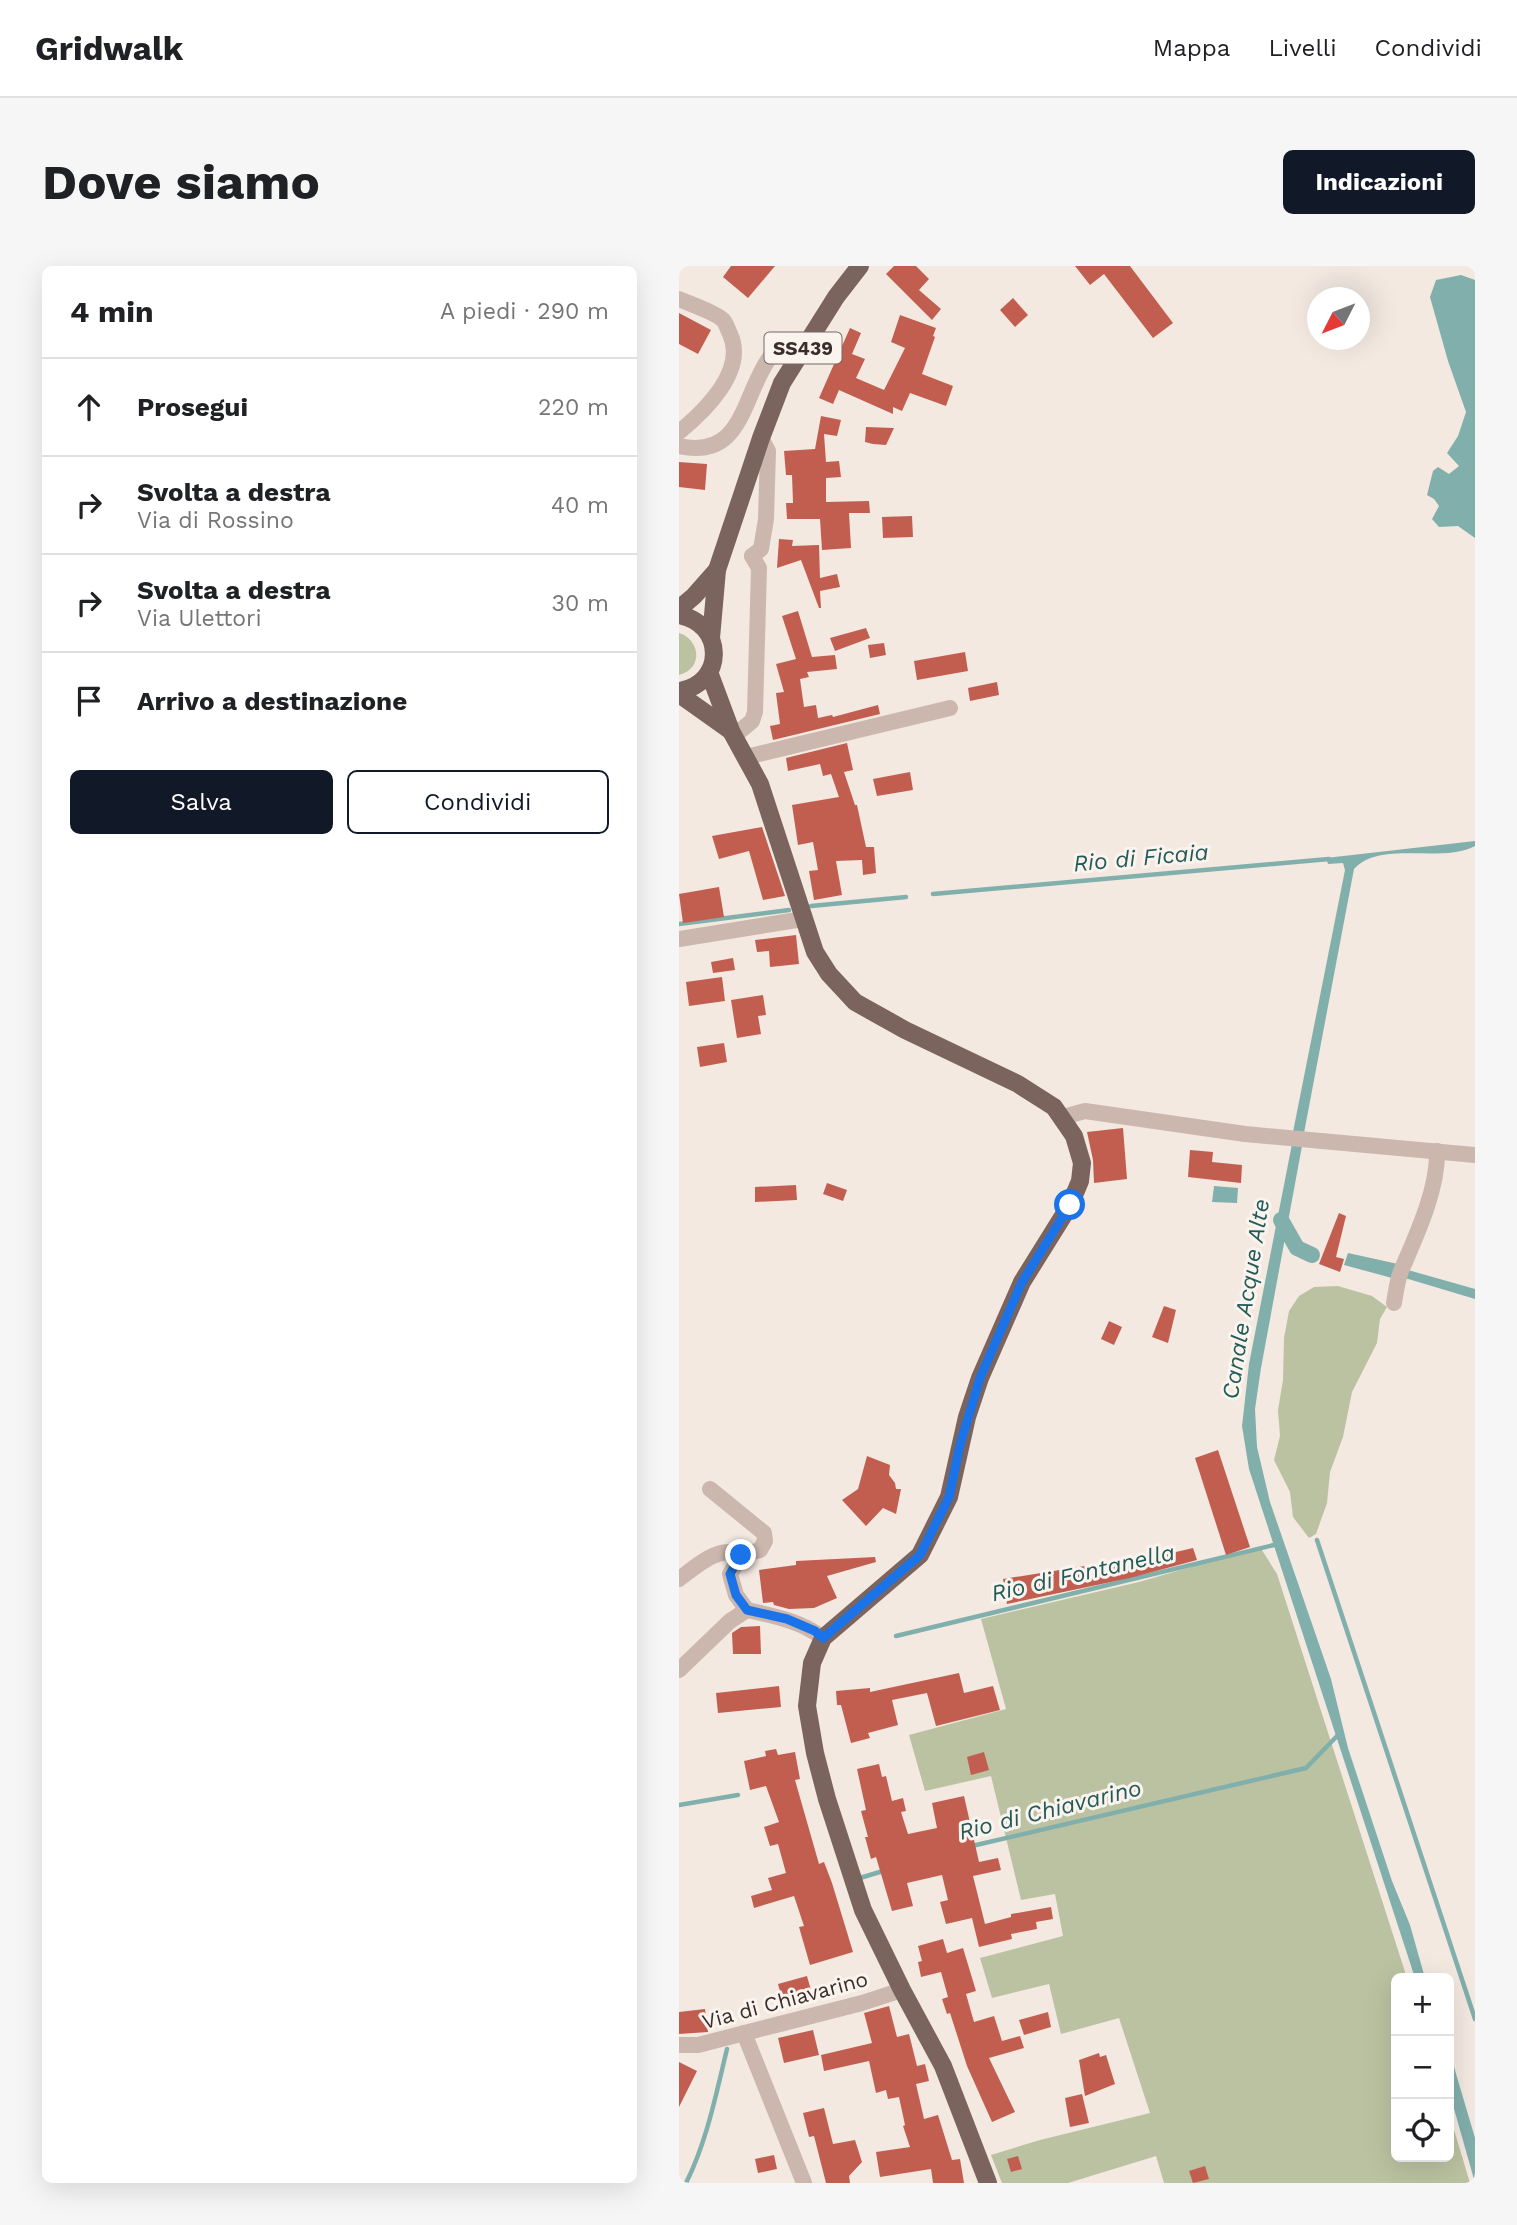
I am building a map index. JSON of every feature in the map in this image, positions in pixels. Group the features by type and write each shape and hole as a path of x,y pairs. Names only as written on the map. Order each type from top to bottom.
{"main road":[{"name":"SS439","path":"711,638 717,570 782,383 836,298 860,266"},
{"path":"679,609 717,570"},
{"path":"679,615 700,623 711,638 714,655 709,672 697,684 679,692 732,734"},
{"path":"709,672 732,734 760,784 803,919 815,952 823,965 855,1002 905,1030 1043,1098 1063,1117 1074,1136 1082,1163 1080,1181 1070,1205 1022,1282 980,1378 960,1445 949,1497 920,1555 823,1638 812,1663 807,1706 827,1799 863,1910 943,2066 988,2183"}],"street":[{"path":"679,299 723,320 736,347 723,384 697,417 679,432"},
{"path":"679,446 697,450 712,448 733,432 768,358 788,341 806,344"},
{"path":"752,556 761,548 766,519 768,451 761,438"},
{"path":"723,551 752,556"},
{"path":"732,734 752,721 755,712 758,568 752,556"},
{"path":"746,757 950,708"},
{"path":"679,939 803,919"},
{"path":"1063,1117 1085,1111 1297,1139 1475,1155"},
{"path":"1394,1303 1400,1273 1410,1254 1433,1182 1437,1151"},
{"path":"679,1578 721,1551 741,1555 760,1550 765,1541 764,1533 710,1489"},
{"path":"741,1555 730,1574 736,1595 747,1610 787,1619 815,1631 823,1638"},
{"path":"679,1670 730,1621 747,1610"},
{"name":"Via di Chiavarino","path":"679,2045 698,2045 862,2003 902,1990"},
{"path":"744,2033 804,2183"}],"green space":[{"path":"679,633 692,642 696,654 692,667 679,675"},
{"path":"1338,1286 1372,1296 1387,1307 1380,1319 1377,1343 1352,1392 1343,1437 1330,1472 1327,1503 1316,1534 1309,1538 1293,1517 1290,1492 1274,1460 1280,1436 1278,1410 1283,1380 1284,1338 1289,1311 1299,1296 1314,1287"},
{"path":"1260,1547 1277,1574 1405,1973 1391,1973 1391,2162 1454,2162 1454,2130 1470,2183 1164,2183 1156,2156 1068,2183 1002,2183 991,2155 1150,2113 1119,2018 1061,2034 1049,1984 992,1998 980,1958 1063,1936 1055,1894 1021,1900 991,1776 925,1791 909,1735 1006,1709 981,1619 1139,1582"}],"water":[{"path":"1461,275 1475,280 1475,538 1458,526 1439,527 1432,519 1439,506 1427,495 1433,471 1438,467 1449,474 1459,466 1447,453 1458,436 1466,412 1430,297 1436,280"},
{"path":"1475,841 1475,846 1461,851 1380,856 1366,860 1354,869 1304,1133 1293,1132 1345,870 1343,863 1328,864 1326,858"},
{"path":"1292,1144 1302,1146 1261,1368 1255,1409 1257,1447 1270,1502 1331,1679 1348,1748 1392,1881 1410,1925 1424,1973 1413,1973 1249,1469 1242,1426 1249,1364"},
{"path":"1214,1186 1238,1188 1237,1203 1212,1202"},
{"path":"1348,1253 1398,1264 1392,1278 1344,1265"},
{"path":"1408,1270 1475,1289 1475,1299 1405,1278"},
{"path":"1454,2067 1475,2138 1475,2183 1454,2109"}],"building":[{"path":"731,266 775,266 748,298 723,277"},
{"path":"894,266 916,266 929,279 919,290 941,309 932,320 886,274"},
{"path":"1075,266 1130,266 1173,323 1153,338 1104,274 1090,285"},
{"path":"1013,298 1028,315 1015,327 1000,310"},
{"path":"679,313 711,330 698,354 679,344"},
{"path":"900,315 936,328 922,374 953,386 946,406 910,393 902,411 893,407 893,414 839,390 833,404 819,398 850,328 861,333 852,354 865,359 856,378 884,390 905,348 891,342"},
{"path":"821,416 841,420 837,436 824,434 826,462 839,461 841,477 826,478 826,502 869,501 870,513 849,513 851,548 822,550 820,519 787,519 786,503 793,503 792,475 786,475 784,451 815,449"},
{"path":"866,427 894,428 886,445 865,442"},
{"path":"679,462 707,464 705,490 679,487"},
{"path":"912,516 913,537 883,538 882,517"},
{"path":"779,539 793,540 792,546 819,545 820,578 837,574 840,587 820,591 821,608 801,560 777,568"},
{"path":"798,611 812,657 835,655 837,669 807,672 809,677 800,679 804,707 816,705 818,718 833,717 878,705 880,714 773,740 770,726 780,724 776,693 784,692 776,664 796,659 782,616"},
{"path":"866,628 870,638 835,651 830,638"},
{"path":"884,643 886,655 870,658 868,645"},
{"path":"965,652 968,671 917,680 914,661"},
{"path":"997,682 999,695 970,701 968,688"},
{"path":"847,743 853,770 844,772 857,805 866,847 874,847 876,873 863,875 862,860 836,861 842,895 814,900 809,871 818,870 813,842 798,845 792,805 839,797 831,774 823,776 820,764 788,771 786,758"},
{"path":"910,772 913,790 877,796 873,779"},
{"path":"762,827 785,896 763,900 749,851 719,859 712,836"},
{"path":"719,887 724,917 683,923 679,894"},
{"path":"796,935 799,964 770,967 769,951 757,952 755,940"},
{"path":"733,958 735,970 713,973 711,962"},
{"path":"722,977 725,1001 689,1006 686,982"},
{"path":"763,995 766,1015 758,1016 761,1034 737,1038 731,1000"},
{"path":"724,1043 727,1062 700,1067 697,1047"},
{"path":"1123,1128 1127,1179 1094,1183 1093,1160 1087,1132"},
{"path":"1190,1150 1213,1152 1212,1162 1242,1165 1241,1183 1188,1177"},
{"path":"827,1183 847,1190 843,1201 823,1194"},
{"path":"796,1185 797,1200 755,1202 755,1187"},
{"path":"1339,1213 1346,1216 1336,1257 1344,1259 1340,1272 1319,1264"},
{"path":"1164,1306 1176,1310 1168,1343 1152,1337"},
{"path":"1109,1321 1122,1327 1114,1345 1101,1339"},
{"path":"1218,1450 1250,1547 1226,1555 1195,1458"},
{"path":"867,1456 890,1465 889,1475 896,1489 901,1489 896,1514 883,1508 866,1526 842,1500 858,1489"},
{"path":"1193,1548 1197,1560 1130,1578 1007,1604 1003,1579 1085,1566 1086,1573"},
{"path":"875,1557 876,1562 827,1576 837,1598 814,1608 789,1609 774,1605 773,1602 763,1603 759,1570 796,1565 796,1561"},
{"path":"760,1626 761,1654 733,1654 732,1633 741,1627"},
{"path":"959,1673 964,1693 993,1686 1000,1710 936,1726 927,1693 892,1700 898,1725 868,1733 870,1738 851,1743 841,1705 837,1705 836,1691 870,1688 870,1692"},
{"path":"779,1686 781,1707 718,1713 716,1693"},
{"path":"776,1749 778,1755 795,1752 800,1779 795,1780 819,1864 824,1862 853,1952 810,1965 799,1927 804,1926 794,1896 754,1908 751,1896 772,1890 768,1878 786,1873 778,1844 770,1846 764,1827 779,1822 766,1786 750,1790 744,1761 766,1756 765,1751"},
{"path":"984,1752 989,1770 971,1775 967,1757"},
{"path":"879,1764 882,1777 886,1776 892,1801 903,1798 906,1811 901,1812 908,1834 937,1828 932,1803 964,1796 979,1862 998,1858 1001,1870 973,1876 985,1924 1011,1917 1011,1914 1051,1907 1053,1919 1036,1922 1037,1929 1011,1934 1012,1939 979,1947 972,1918 946,1924 940,1902 948,1900 942,1875 907,1883 913,1906 892,1911 876,1857 871,1859 865,1837 868,1837 861,1811 866,1810 857,1769"},
{"path":"943,1939 947,1953 963,1948 976,1991 966,1994 974,2022 994,2016 1002,2041 1020,2036 1024,2048 989,2058 1015,2112 992,2122 967,2066 950,2013 947,2014 942,1999 948,1997 941,1972 921,1977 918,1962 922,1961 918,1946"},
{"path":"807,1976 814,2001 785,2009 778,1984"},
{"path":"889,2006 897,2037 909,2034 917,2066 925,2064 929,2081 916,2084 924,2119 938,2115 952,2160 960,2159 964,2183 933,2183 931,2169 880,2177 876,2152 910,2147 903,2126 905,2125 899,2097 888,2099 886,2090 876,2093 869,2061 824,2071 821,2055 872,2043 864,2013"},
{"path":"705,2009 708,2032 679,2034 679,2012"},
{"path":"1048,2012 1051,2027 1024,2035 1019,2020"},
{"path":"813,2030 819,2055 784,2063 778,2038"},
{"path":"1099,2053 1100,2057 1106,2055 1115,2084 1085,2096 1079,2060"},
{"path":"679,2062 697,2071 679,2107"},
{"path":"1082,2094 1089,2123 1070,2127 1065,2098"},
{"path":"824,2108 833,2144 855,2140 862,2162 849,2176 850,2183 826,2183 814,2136 809,2137 803,2113"},
{"path":"774,2155 777,2169 758,2173 755,2159"},
{"path":"1018,2156 1022,2169 1011,2172 1007,2159"},
{"path":"1205,2166 1209,2179 1193,2183 1189,2171"}],"waterway":[{"name":"Rio di Ficaia","path":"933,894 1329,859"},
{"name":"Rio di Ficaia","path":"811,906 906,897"},
{"name":"Rio di Ficaia","path":"679,924 789,910"},
{"name":"Canale Acque Alte","path":"1281,1220 1297,1248 1312,1255"},
{"path":"1317,1540 1475,2019"},
{"name":"Rio di Fontanella","path":"896,1636 1278,1544"},
{"name":"Rio di Chiavarino","path":"972,1846 1306,1768 1339,1734"},
{"name":"Rio di Fontanella","path":"679,1805 738,1795"},
{"name":"Rio di Chiavarino","path":"859,1876 860,1878 883,1871"},
{"name":"Rio di Chiavarino","path":"686,2183 705,2134 727,2049"}],"route":[{"path":"741,1555 730,1574 736,1595 747,1610 787,1619 815,1631 823,1638 920,1555 949,1497 967,1417 980,1378 1022,1282 1070,1205"}]}
